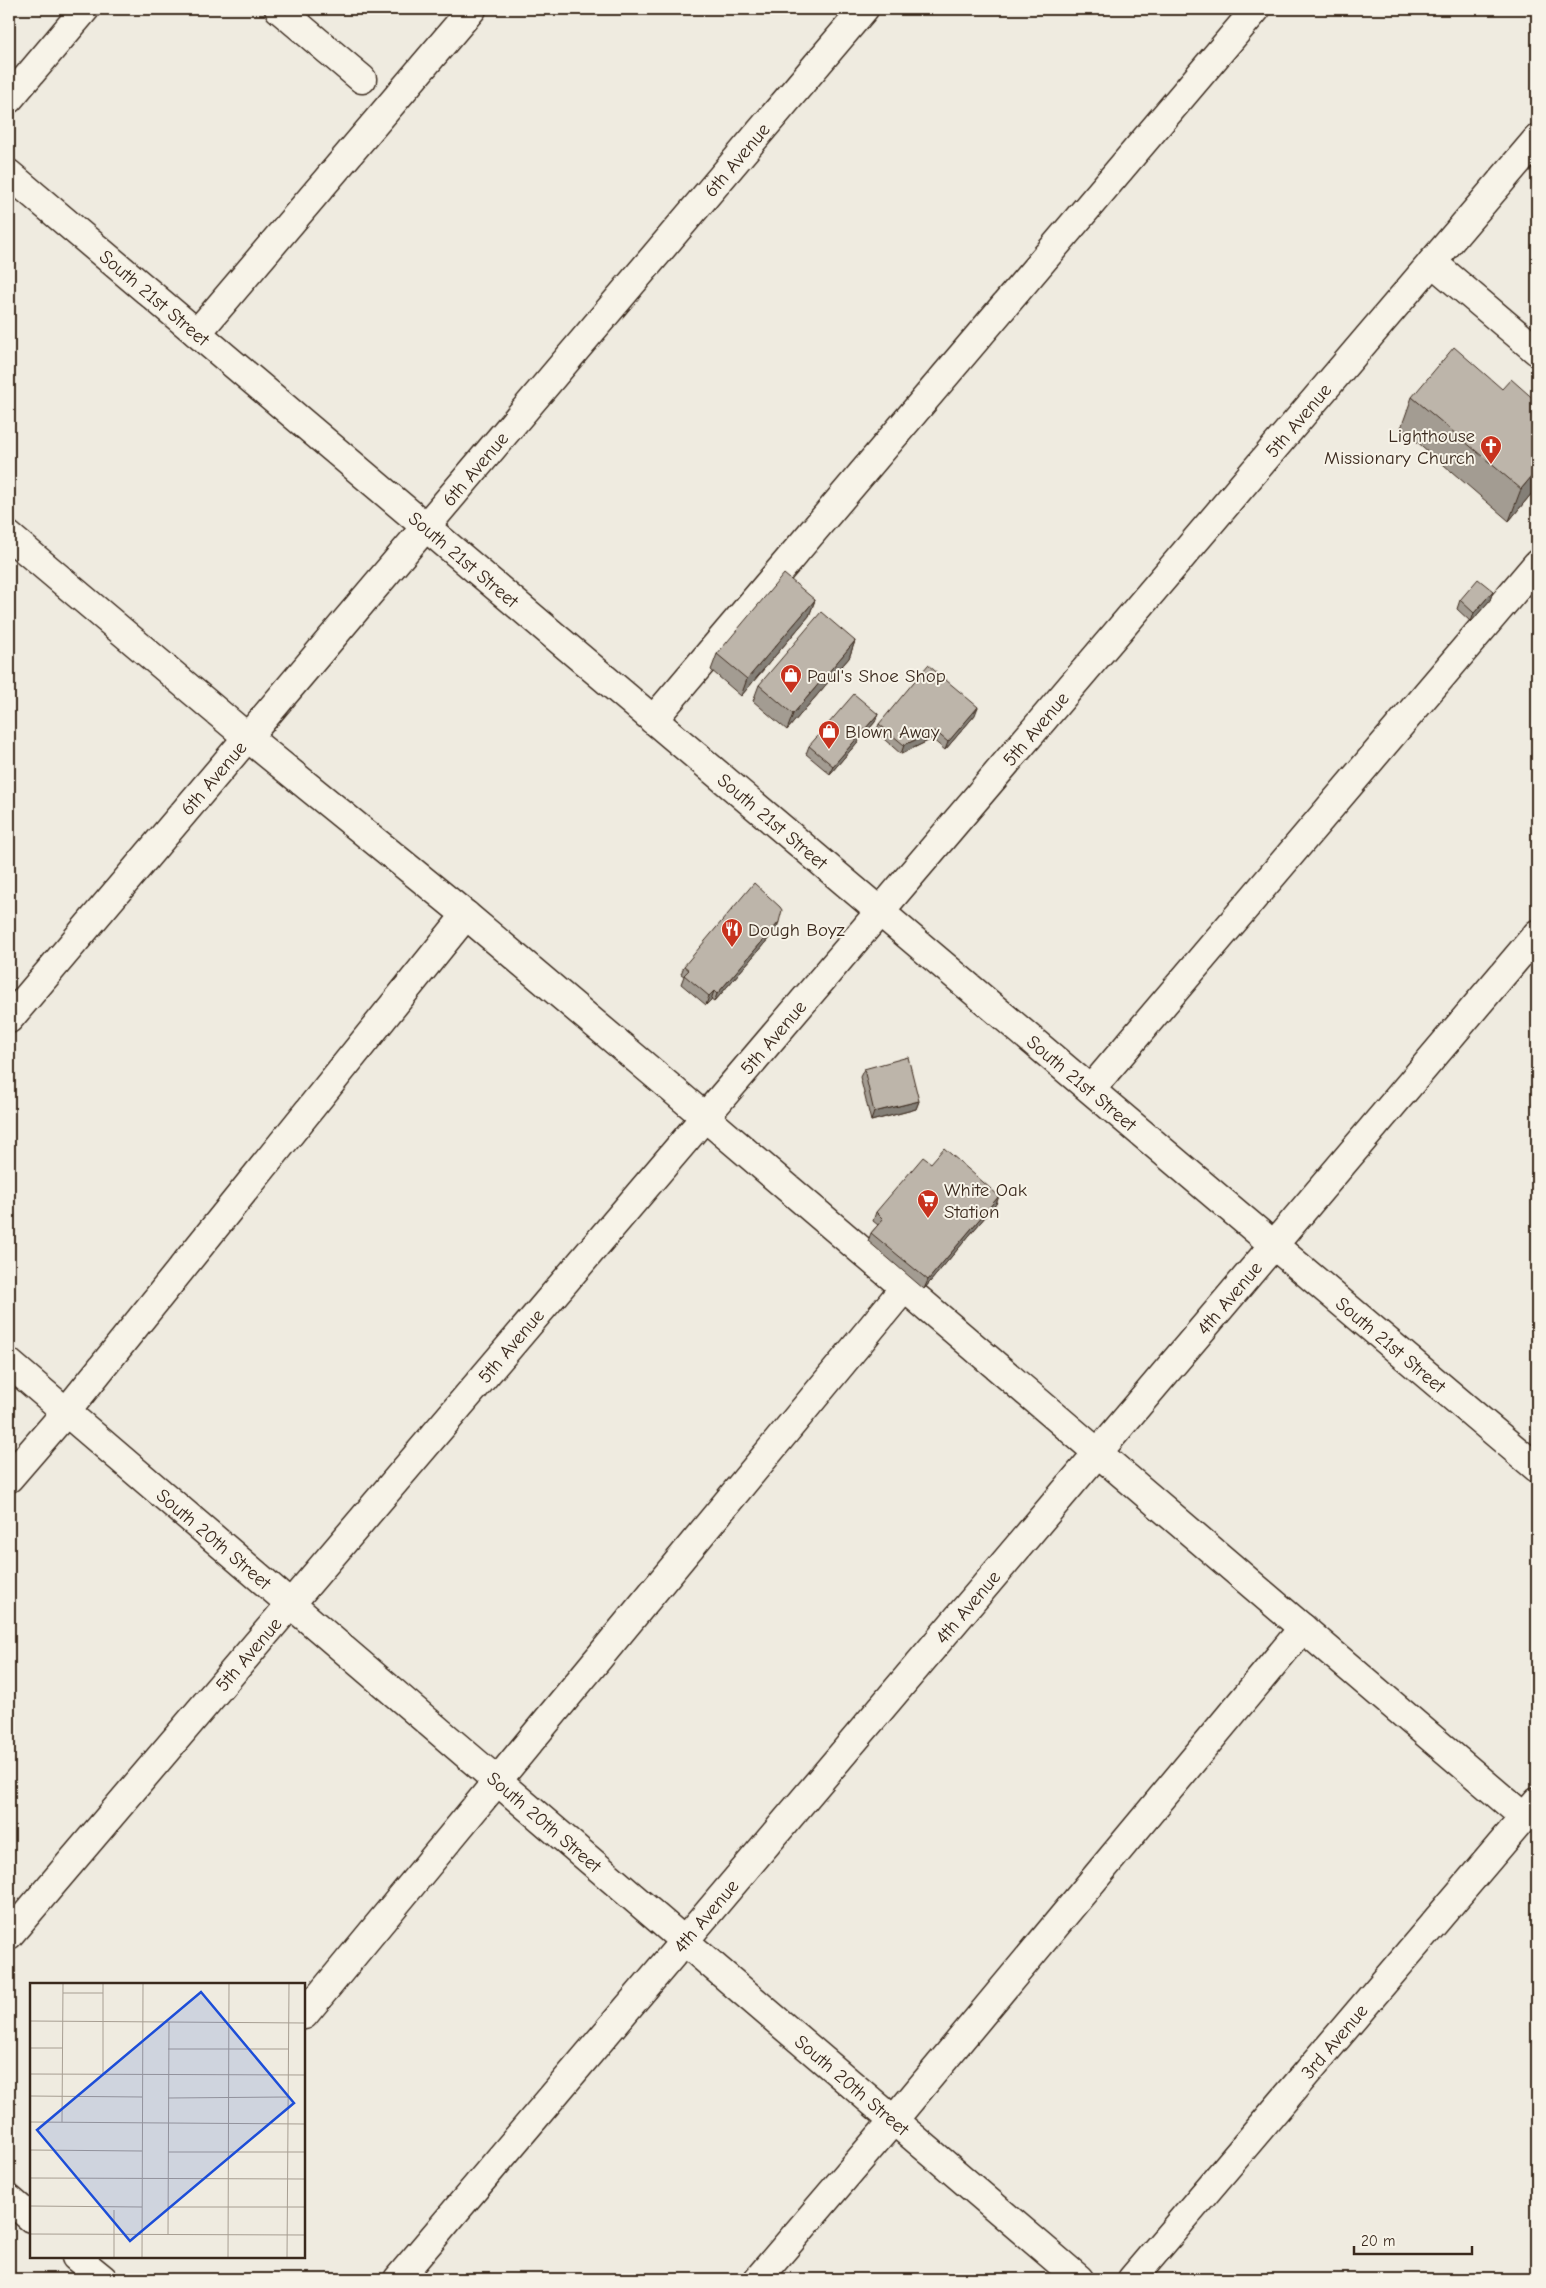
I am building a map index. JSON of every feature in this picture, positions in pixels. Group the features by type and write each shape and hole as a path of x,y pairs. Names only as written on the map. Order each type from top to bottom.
{"street":[{"path":"9,99 85,9"},
{"path":"279,9 362,79"},
{"path":"197,333 472,9"},
{"name":"6th Avenue","path":"9,1019 864,9"},
{"path":"654,720 1256,9"},
{"name":"5th Avenue","path":"9,1935 878,911 1537,139"},
{"name":"South 21st Street","path":"9,174 1537,1468"},
{"path":"1432,262 1537,351"},
{"path":"10,541 466,915 1303,1628 1531,1810"},
{"path":"1091,1089 1537,564"},
{"path":"9,1478 66,1412 466,915"},
{"name":"4th Avenue","path":"398,2279 1275,1246 1537,934"},
{"path":"305,2014 905,1287"},
{"name":"South 20th Street","path":"9,1363 1079,2279"},
{"path":"758,2279 893,2121 1303,1628"},
{"name":"3rd Avenue","path":"1132,2279 1531,1810"},
{"path":"9,2199 30,2217"}],"building":[{"path":"1454,347 1502,389 1511,379 1537,402 1537,470 1521,489 1412,397"},
{"path":"784,574 815,600 747,679 717,654"},
{"path":"1478,579 1493,591 1474,613 1460,600"},
{"path":"821,612 855,641 793,714 759,685"},
{"path":"928,665 978,707 948,742 935,731 904,745 879,724"},
{"path":"854,694 878,714 833,766 809,746"},
{"path":"754,883 782,910 779,922 717,994 714,991 709,996 684,975 689,970 684,966"},
{"path":"908,1057 919,1101 874,1112 864,1069"},
{"path":"944,1148 999,1196 928,1280 871,1233 883,1219 876,1212 923,1157 931,1163"}],"place":[{"name":"Lighthouse Missionary Church","path":"1491,465"},
{"name":"Paul's Shoe Shop","path":"791,694"},
{"name":"Blown Away","path":"829,750"},
{"name":"Dough Boyz","path":"732,948"},
{"name":"White Oak Station","path":"928,1219"}]}
